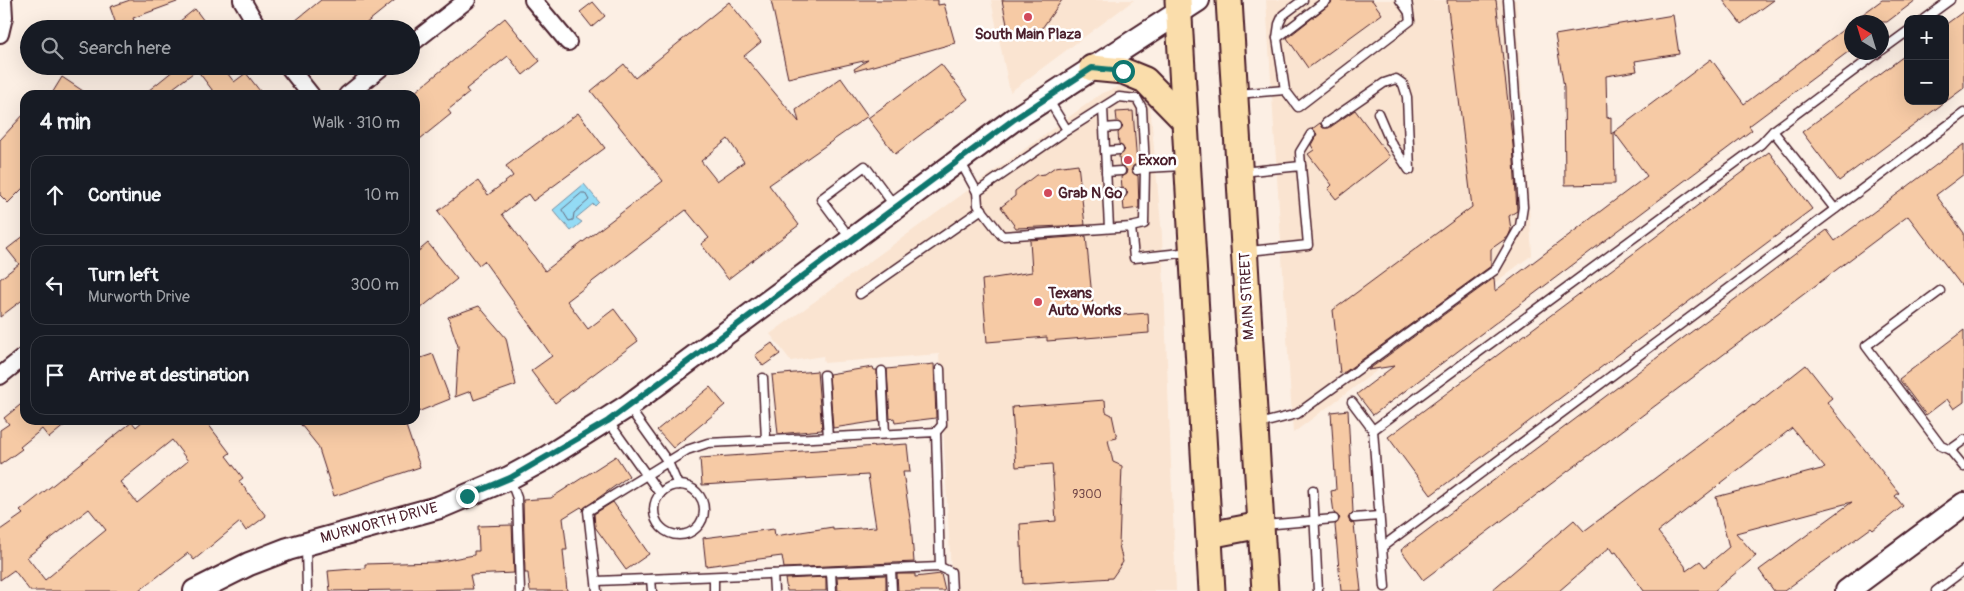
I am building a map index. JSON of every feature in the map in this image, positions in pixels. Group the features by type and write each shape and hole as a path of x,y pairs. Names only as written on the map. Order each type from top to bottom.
{"main road":[{"name":"MAIN STREET","path":"1229,0 1265,591"},
{"path":"1185,4 1185,121 1212,591"},
{"path":"1092,68 1123,71 1145,80 1185,121"},
{"path":"1209,535 1261,525"}],"street":[{"path":"0,34 4,17 3,0"},
{"path":"242,0 254,20"},
{"path":"420,37 467,0"},
{"path":"534,0 568,42"},
{"name":"MURWORTH DRIVE","path":"195,591 249,564 306,543 440,507 510,478 608,421 959,160 1047,97 1185,4"},
{"path":"295,75 307,90"},
{"path":"353,90 372,75"},
{"path":"0,376 20,360"},
{"path":"1847,591 1964,504"}],"lane":[{"path":"1303,0 1283,15 1279,24 1277,38 1285,90 1298,107 1410,20 1407,0"},
{"path":"1277,38 1328,0"},
{"path":"1400,0 1409,13"},
{"path":"1254,425 1297,414 1495,270 1520,226 1523,207 1508,0"},
{"path":"1929,15 1950,0"},
{"path":"1889,45 1904,34"},
{"path":"1373,430 1761,144 1772,131 1868,60"},
{"path":"1326,123 1384,83 1396,79 1403,84 1407,97 1410,170 1390,141 1378,112"},
{"path":"1235,94 1285,90"},
{"path":"1047,97 1067,130"},
{"path":"959,160 977,192 978,205 1002,236 1131,227 1144,224 1140,148 1143,125 1142,108 1137,100 1119,97 977,192"},
{"path":"1103,108 1109,228"},
{"path":"1382,547 1964,113"},
{"path":"1134,126 1143,125"},
{"path":"1104,128 1117,127"},
{"path":"1772,131 1835,209"},
{"path":"1244,252 1308,245 1301,166 1302,145 1311,134"},
{"path":"1105,151 1119,150"},
{"path":"1141,169 1188,165"},
{"path":"851,240 821,199 850,177 865,166 896,206"},
{"path":"1240,172 1301,166"},
{"path":"1106,172 1120,171"},
{"path":"1108,194 1122,193"},
{"path":"860,294 982,209"},
{"path":"1131,227 1134,258 1193,252"},
{"path":"1940,291 1866,346 1941,446 1950,450 1964,467"},
{"path":"940,369 942,425 936,432 940,567"},
{"path":"882,371 885,434"},
{"path":"824,375 828,437"},
{"path":"762,378 766,440"},
{"path":"1352,402 1373,430 1385,587"},
{"path":"628,406 668,462 678,485"},
{"path":"608,421 645,476 660,494"},
{"path":"596,591 597,582 588,511 687,450 708,443 936,432"},
{"path":"1950,450 1964,440"},
{"path":"510,478 517,498 520,591"},
{"path":"678,485 694,490 703,504 701,520 690,532 673,534 659,525 654,509 660,494 665,489 678,485"},
{"path":"1313,490 1318,591"},
{"path":"1354,518 1379,516"},
{"path":"1261,525 1334,519"},
{"path":"306,543 307,591"},
{"path":"597,582 940,567 951,572 952,591"},
{"path":"891,569 892,591"},
{"path":"1936,591 1964,570"},
{"path":"831,572 832,591"},
{"path":"773,574 774,591"},
{"path":"714,576 714,591"},
{"path":"651,579 652,591"}],"shaded area":[{"path":"991,0 1134,0 1010,92"},
{"path":"1266,0 1516,0 1532,255 1293,433"},
{"path":"1129,83 1149,94 1162,235 1176,591 952,591 939,354 824,363 823,356 791,361 770,334 1102,93"}],"water":[{"path":"584,184 599,202 595,206 593,204 576,218 582,222 571,231 553,210"}],"building":[{"path":"130,0 177,0 177,2 133,18 134,20 115,20 110,7"},
{"path":"321,0 395,0 370,20 296,20"},
{"path":"771,0 938,0 938,5 944,4 955,43 855,71 854,69 868,60 788,78"},
{"name":"South Main Plaza","path":"1002,0 1062,0 1040,31 1010,39"},
{"path":"1333,0 1372,0 1382,14 1308,68 1287,38"},
{"path":"1447,0 1496,0 1513,145 1517,211 1509,216 1511,230 1508,237 1491,249 1491,266 1345,372 1340,373 1333,310 1472,207"},
{"path":"1723,0 1774,0 1741,24"},
{"path":"1882,0 1916,0 1889,20 1889,15 1862,15"},
{"path":"593,2 605,16 592,27 580,12"},
{"path":"729,2 761,42 744,56 799,122 796,110 841,78 868,116 769,185 799,225 728,279 701,244 709,238 686,210 567,301 588,329 614,309 638,341 555,403 531,371 552,356 484,261 479,265 438,211 478,181 488,195 513,176 506,166 578,113 605,148 533,201 528,194 502,214 545,271 663,181 591,91 624,64 635,78","holes":["728,139 744,162 717,181 701,161"]},
{"path":"195,9 203,20 181,20"},
{"path":"1964,11 1964,88 1949,99 1949,60 1949,22"},
{"path":"1673,15 1679,54 1635,61 1637,71 1606,76 1607,118 1611,117 1611,134 1614,132 1615,184 1565,185 1564,87 1555,35"},
{"path":"505,18 540,61 523,75 508,56 466,89 469,93 448,110 451,114 420,139 420,90 417,90"},
{"path":"1844,29 1844,55 1749,126 1752,130 1373,415 1357,394 1394,366 1368,370 1494,278 1495,291 1647,176 1614,132 1711,59 1744,104"},
{"path":"1904,56 1904,105 1941,105 1839,181 1802,132"},
{"path":"941,64 968,99 895,154 868,118"},
{"path":"168,75 190,75 173,88 174,90 149,90"},
{"path":"201,75 229,75 234,82 243,75 248,75 259,90 212,90"},
{"path":"62,77 82,90 54,90"},
{"path":"1355,110 1390,157 1336,199 1328,189 1332,185 1308,154 1314,150 1311,145 1317,134 1312,129 1320,123 1323,128 1329,128"},
{"name":"Exxon","path":"1133,111 1137,164 1133,166 1131,171 1138,176 1139,208 1124,210 1123,199 1128,193 1122,187 1121,177 1126,174 1127,170 1120,165 1119,156 1125,150 1119,144 1118,133 1123,127 1117,121 1116,112"},
{"path":"20,118 20,191 8,203 0,195 0,140"},
{"path":"1964,144 1964,174 1936,195 1964,233 1964,289 1908,216 1423,580 1401,550 1827,230 1835,241"},
{"path":"1769,152 1812,209 1431,495 1388,437"},
{"name":"Grab N Go","path":"1078,164 1085,225 1016,228 1001,207 1015,196 1015,191 1036,175 1045,174 1055,167"},
{"name":"Texans Auto Works","path":"1086,236 1094,317 1148,313 1149,333 1047,341 1047,337 987,342 982,280 1032,272 1030,240"},
{"path":"20,239 20,302 0,317 0,279 19,264 7,249"},
{"path":"428,243 457,279 420,309 420,250"},
{"path":"479,306 506,338 516,385 474,400 471,391 455,397 458,346 448,317"},
{"path":"1964,330 1964,402 1954,409 1947,399 1926,415 1899,379"},
{"path":"772,343 780,354 763,366 755,355"},
{"path":"433,354 450,399 420,411 420,358"},
{"path":"934,364 936,418 895,423 894,418 890,419 887,369"},
{"path":"1806,365 1832,398 1827,402 1899,493 1895,496 1903,506 1873,530 1871,528 1784,591 1774,591 1759,570 1852,502 1736,533 1756,556 1714,591 1644,591 1616,552 1614,553 1610,547 1559,591 1491,591 1574,520 1584,531 1754,406","holes":["1792,428 1825,468 1716,497 1729,547 1705,567 1700,561 1686,571 1685,566 1658,532"]},
{"path":"873,367 874,370 877,370 879,421 833,428 829,374"},
{"path":"817,371 822,430 778,434 772,375"},
{"path":"710,387 725,405 673,448 657,430"},
{"path":"1105,400 1106,412 1112,415 1117,438 1108,440 1113,462 1122,466 1119,545 1123,562 1112,578 1023,584 1020,524 1056,521 1052,464 1016,467 1012,407"},
{"path":"20,405 20,425 65,425 49,438 42,429 20,447 22,449 0,465 0,430 9,424 4,418"},
{"path":"1348,410 1353,512 1348,518 1354,524 1361,591 1341,591 1335,525 1340,518 1334,513 1331,491 1336,490 1331,412"},
{"path":"128,425 134,425 136,427 138,425 209,425 230,453 226,456 243,478 239,481 266,516 246,531 240,522 194,560 188,553 139,591 30,591 14,570 0,580 0,530 23,514 20,511","holes":["172,440 188,461 137,503 120,482","89,509 106,530 45,580 27,557"]},
{"path":"301,425 406,425 420,467 334,496 318,446"},
{"path":"907,444 910,472 903,472 911,525 914,562 784,568 782,556 706,566 703,538 774,529 775,536 833,527 833,530 876,527 868,475 702,485 700,458"},
{"path":"616,456 629,476 583,509 581,507 563,518 567,550 563,550 567,591 530,591 528,573 525,573 523,500 551,498"},
{"path":"613,502 649,554 626,570 595,527 594,514"},
{"path":"512,525 514,573 470,575 473,589 330,591 328,571 365,568 365,564 436,562 474,555 474,551 479,551 478,526"},
{"path":"897,574 915,574 915,577 941,574 945,591 898,591"},
{"path":"886,575 886,591 838,591 837,577"},
{"path":"826,577 826,591 787,591 785,579"}],"place":[{"name":"South Main Plaza","path":"1028,17"},
{"name":"Exxon","path":"1128,160"},
{"name":"Grab N Go","path":"1048,193"},
{"name":"Texans Auto Works","path":"1038,302"}],"route":[{"path":"467,496 510,478 608,421 896,206 1067,83 1092,68 1123,71"}]}
